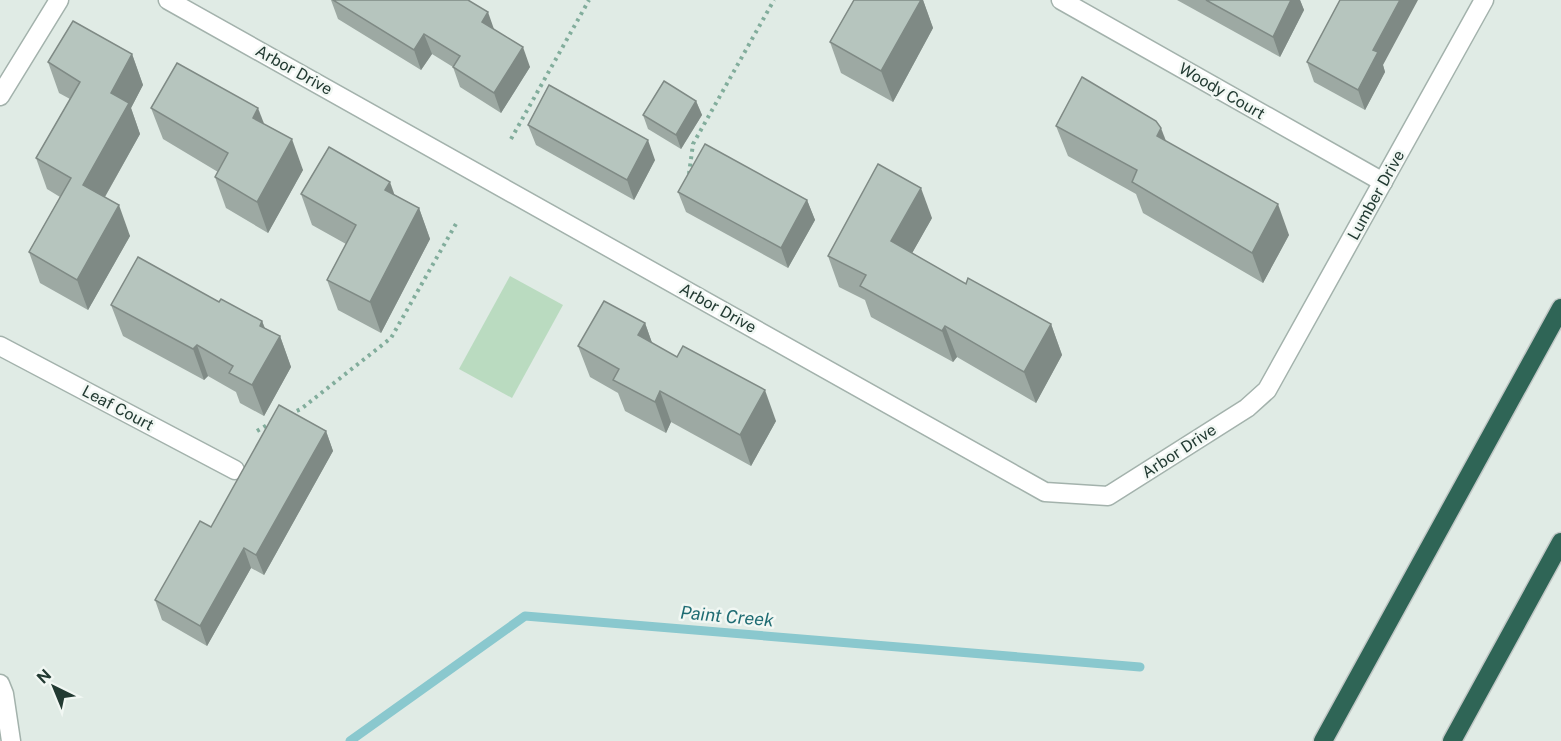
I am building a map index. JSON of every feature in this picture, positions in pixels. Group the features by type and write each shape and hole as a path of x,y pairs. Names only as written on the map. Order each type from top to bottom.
{"highway":[{"path":"1323,741 1561,308"},
{"path":"1452,741 1561,542"}],"street":[{"path":"0,96 59,0"},
{"name":"Arbor Drive","path":"168,0 1046,492 1108,496 1247,408 1267,390"},
{"name":"Woody Court","path":"1061,0 1383,182"},
{"name":"Lumber Drive","path":"1267,390 1484,0"},
{"name":"Leaf Court","path":"0,346 235,470"},
{"path":"0,684 4,694 11,741"}],"path":[{"path":"511,139 589,0"},
{"path":"688,178 693,144 774,0"},
{"path":"257,431 301,409 392,338 456,222"}],"green space":[{"path":"510,276 563,305 512,398 459,369"}],"building":[{"path":"333,0 468,0 488,12 482,22 523,47 494,93 453,67 460,56 424,34 414,50"},
{"path":"854,0 921,0 881,71 830,42"},
{"path":"1206,0 1291,0 1273,37"},
{"path":"1340,0 1400,0 1373,50 1378,52 1358,90 1307,62"},
{"path":"73,21 132,54 111,93 129,103 83,185 119,205 77,280 29,252 71,178 36,158 80,82 48,62"},
{"path":"177,63 258,108 253,118 292,139 257,202 215,177 228,153 151,108"},
{"path":"1082,77 1156,121 1161,128 1157,136 1278,204 1252,253 1132,182 1137,170 1056,126"},
{"path":"664,81 696,101 676,135 643,115"},
{"path":"549,85 648,140 627,180 528,125"},
{"path":"705,144 807,200 781,248 678,192"},
{"path":"329,147 390,182 385,190 419,208 370,302 327,280 356,225 301,194"},
{"path":"878,164 921,188 891,241 966,284 968,278 1051,324 1024,372 945,326 942,331 860,286 866,275 828,256"},
{"path":"138,257 219,302 221,299 262,321 260,326 280,336 252,385 229,373 233,366 197,345 193,349 111,305"},
{"path":"604,301 645,323 638,335 677,357 683,346 765,390 740,435 660,391 655,402 613,380 619,369 578,346"},
{"path":"279,405 326,431 256,555 244,548 200,626 155,600 200,521 211,527"}],"waterway":[{"name":"Paint Creek","path":"350,741 525,616 1140,667"}]}
